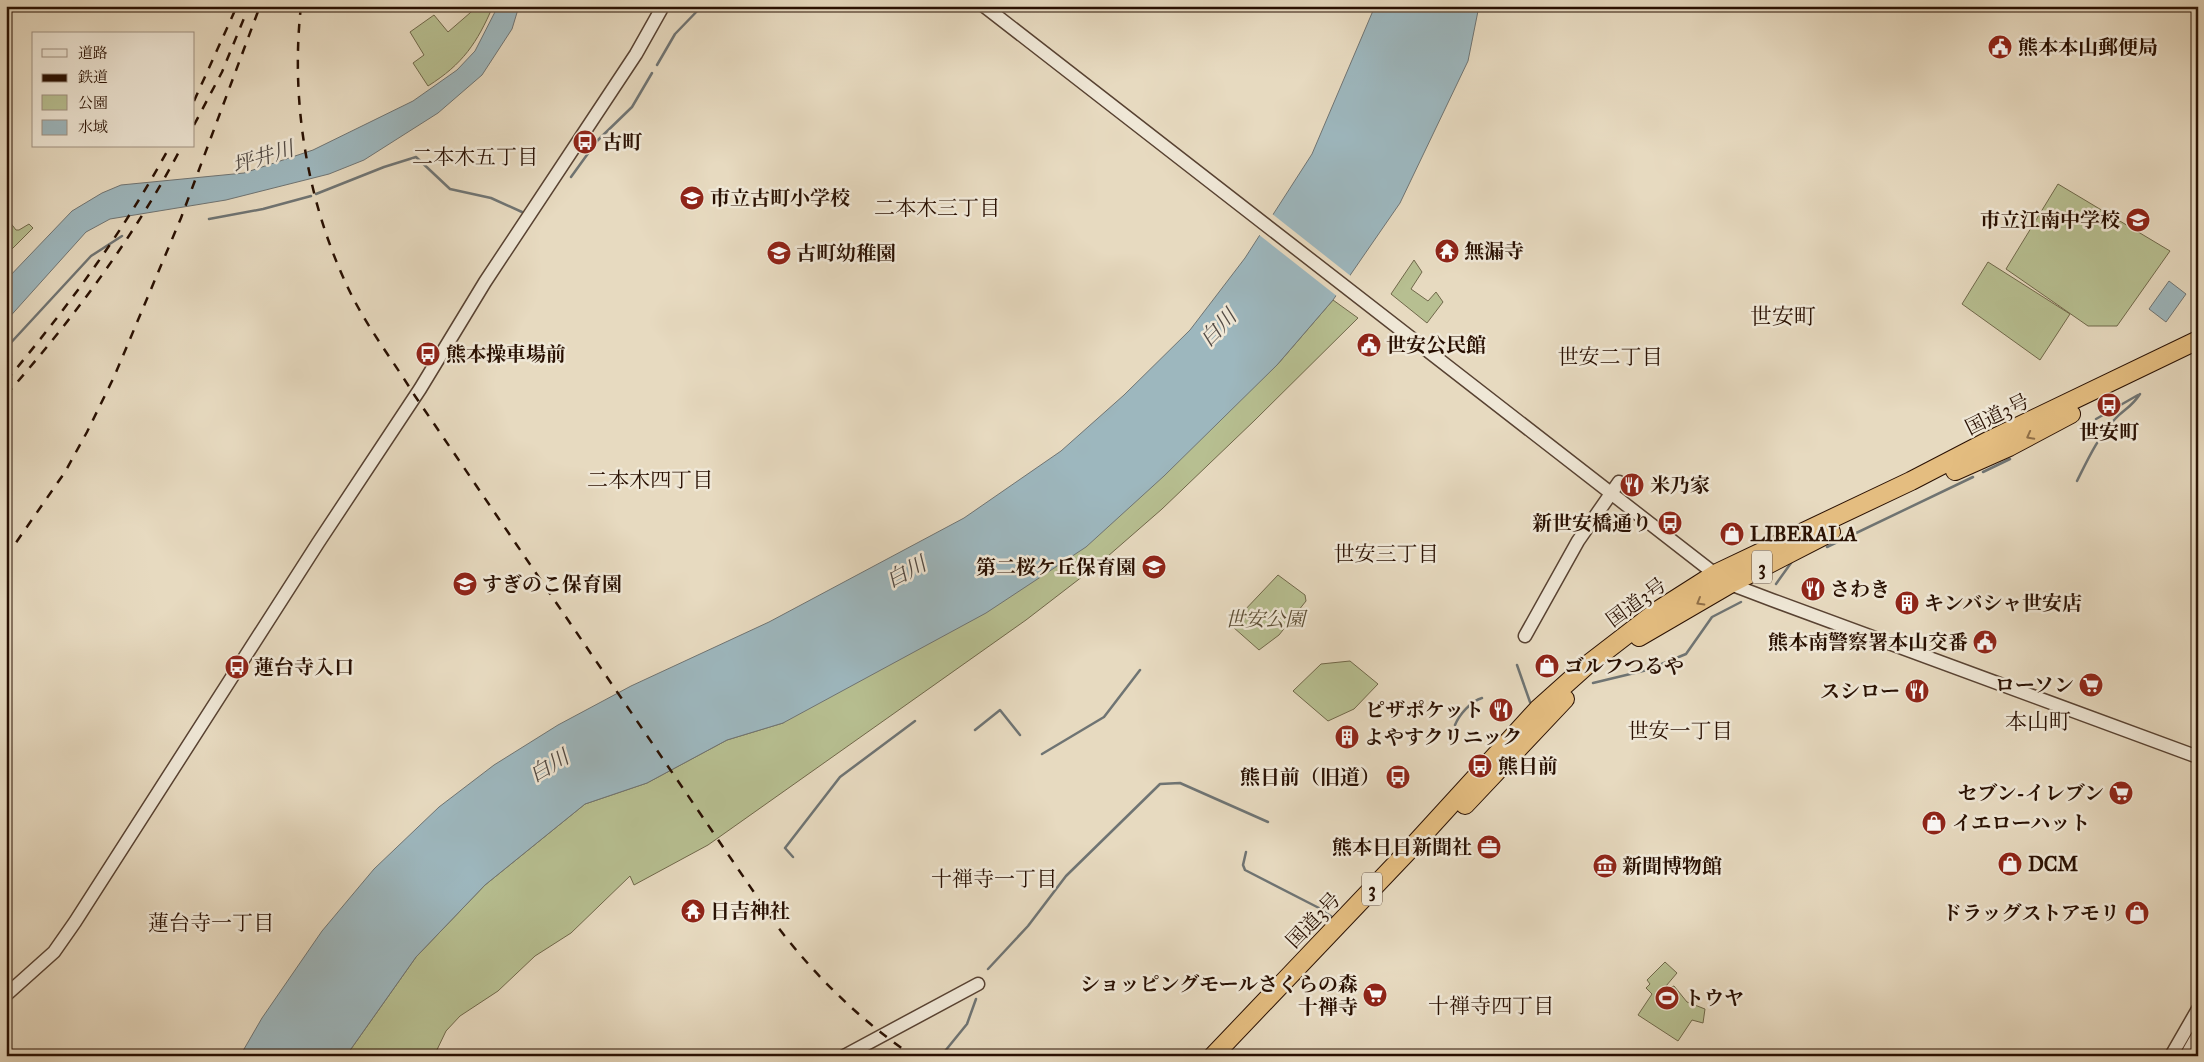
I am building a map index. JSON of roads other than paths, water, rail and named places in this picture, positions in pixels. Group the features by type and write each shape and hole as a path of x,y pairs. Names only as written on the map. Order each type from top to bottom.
{"highway":[{"name":"国道3号","path":"1213,1056 1412,847 1538,709 1586,666 1660,609 1715,574 1912,481 1990,440 2198,340"},
{"name":"国道3号","path":"1228,1056 1570,693 1640,636 1730,584 1915,488 2009,447 2198,348"}],"street":[{"path":"6,995 54,952 75,922 318,543 420,389 485,282 636,54 663,6"},
{"path":"984,6 1611,494 1730,584 2198,757"},
{"path":"1525,636 1578,542 1619,482"},
{"path":"844,1056 978,984"},
{"path":"2186,1056 2198,1009"},
{"path":"2171,1056 2192,1035"}],"water":[{"path":"498,6 519,6 512,29 482,75 438,113 364,160 329,174 226,200 110,219 86,232 6,321 6,280 72,211 102,193 121,185 244,173 313,150 413,101 457,70 475,51"},
{"name":"白川","path":"1375,6 1479,6 1468,61 1400,203 1333,300 1277,365 1164,476 1086,547 986,613 783,723 727,740 647,783 585,804 485,885 416,957 346,1056 240,1056 262,1018 322,931 374,869 439,807 494,765 558,725 631,686 769,622 964,518 1061,451 1124,395 1190,330 1245,258 1312,154"},
{"path":"2169,281 2186,294 2166,322 2149,309"}],"waterway":[{"path":"657,65 675,34 702,6"},
{"path":"571,177 597,141 632,107 652,73"},
{"path":"316,194 384,167 416,157 450,189 491,198 522,212"},
{"path":"209,219 263,209 311,196"},
{"path":"6,348 91,256 122,236"},
{"path":"2077,481 2103,433 2140,394"},
{"path":"2096,419 2138,395"},
{"path":"1983,472 2010,459"},
{"path":"1827,547 1973,477"},
{"path":"1776,584 1791,563"},
{"path":"1593,683 1647,670 1686,654 1712,617 1741,602"},
{"path":"1517,665 1530,702"},
{"path":"1042,754 1104,717 1140,670"},
{"path":"1455,725 1466,709 1482,698"},
{"path":"975,730 1000,710 1020,735"},
{"path":"793,857 785,848 840,777 915,721"},
{"path":"988,969 1028,926 1066,876 1160,784 1180,783 1268,822"},
{"path":"1246,852 1243,865 1245,870 1319,908 1335,919"},
{"path":"941,1056 967,1024 976,999"}],"railway":[{"path":"195,99 237,6"},
{"path":"195,123 222,72 249,6"},
{"path":"6,557 65,472 114,377 181,218 260,6"},
{"path":"301,6 298,80 306,154 313,190 336,261 351,294 366,320 415,396 777,926 807,963 840,997 875,1028 913,1056"},
{"path":"6,381 94,268 134,208 169,148"},
{"path":"6,395 55,337 102,276 144,212 181,148"}],"place":[{"name":"熊本本山郵便局","path":"2000,47"},
{"name":"古町","path":"585,142"},
{"name":"市立古町小学校","path":"692,198"},
{"name":"市立江南中学校","path":"2138,220"},
{"name":"無漏寺","path":"1447,251"},
{"name":"古町幼稚園","path":"779,253"},
{"name":"世安公民館","path":"1369,345"},
{"name":"熊本操車場前","path":"428,354"},
{"name":"世安町","path":"2109,405"},
{"name":"米乃家","path":"1632,485"},
{"name":"新世安橋通り","path":"1670,523"},
{"name":"LIBERALA","path":"1732,534"},
{"name":"第二桜ケ丘保育園","path":"1154,567"},
{"name":"すぎのこ保育園","path":"465,584"},
{"name":"さわき","path":"1813,589"},
{"name":"キンバシャ世安店","path":"1907,603"},
{"name":"熊本南警察署本山交番","path":"1985,642"},
{"name":"ゴルフつるや","path":"1547,666"},
{"name":"蓮台寺入口","path":"237,667"},
{"name":"ローソン","path":"2091,685"},
{"name":"スシロー","path":"1917,691"},
{"name":"ピザポケット","path":"1501,710"},
{"name":"よやすクリニック","path":"1347,737"},
{"name":"熊日前","path":"1480,766"},
{"name":"熊日前（旧道）","path":"1398,777"},
{"name":"セブン-イレブン","path":"2121,793"},
{"name":"イエローハット","path":"1934,823"},
{"name":"熊本日日新聞社","path":"1489,847"},
{"name":"DCM","path":"2010,864"},
{"name":"新聞博物館","path":"1605,866"},
{"name":"日吉神社","path":"693,911"},
{"name":"ドラッグストアモリ","path":"2137,913"},
{"name":"ショッピングモールさくらの森 十禅寺","path":"1375,995"},
{"name":"トウヤ","path":"1667,998"}],"district":[{"name":"二本木五丁目","path":"475,157"},
{"name":"二本木三丁目","path":"937,208"},
{"name":"世安町","path":"1783,316"},
{"name":"世安二丁目","path":"1610,357"},
{"name":"二本木四丁目","path":"650,480"},
{"name":"世安三丁目","path":"1386,554"},
{"name":"本山町","path":"2038,721"},
{"name":"世安一丁目","path":"1680,731"},
{"name":"十禅寺一丁目","path":"994,879"},
{"name":"蓮台寺一丁目","path":"211,923"},
{"name":"十禅寺四丁目","path":"1491,1006"}],"water label":[{"name":"坪井川","path":"263,157"}],"park label":[{"name":"世安公園","path":"1265,619"}]}
